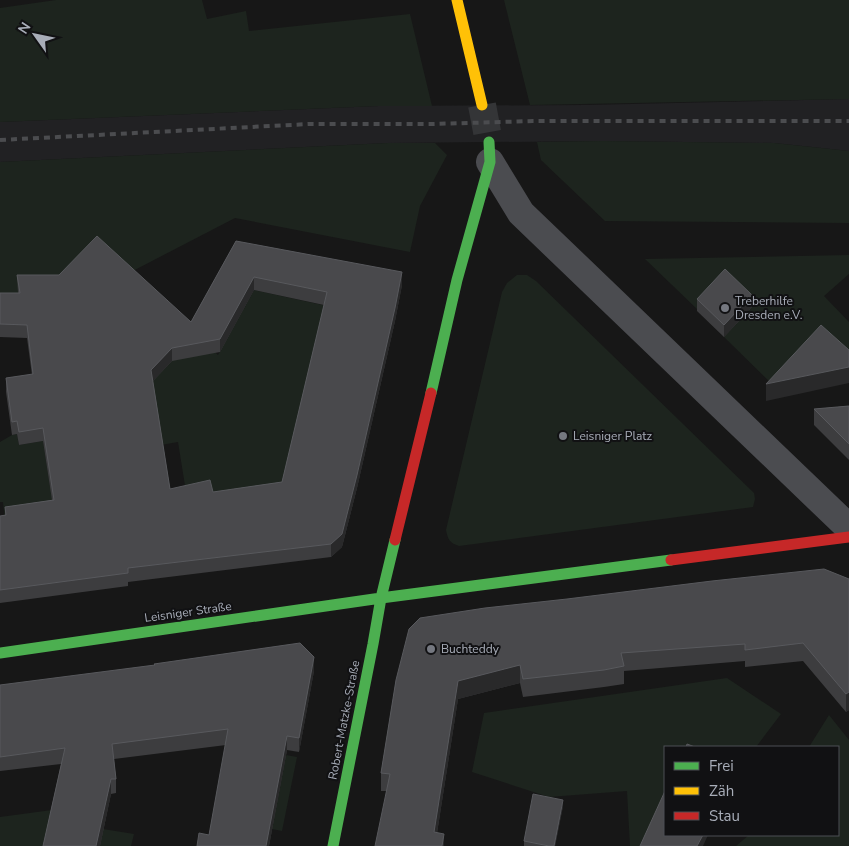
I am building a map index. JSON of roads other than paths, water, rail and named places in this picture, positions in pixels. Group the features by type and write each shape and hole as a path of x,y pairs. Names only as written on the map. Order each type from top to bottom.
{"street":[{"path":"457,0 482,106"},
{"path":"489,152 521,213 849,528"},
{"path":"489,152 381,598 849,537"},
{"name":"Leisniger Straße","path":"0,653 381,598"},
{"name":"Robert-Matzke-Straße","path":"333,846 381,598"}],"tunnel":[{"path":"482,105 489,142"}],"railway":[{"path":"0,140 309,124 433,124 533,121 849,121"}],"place":[{"name":"Treberhilfe Dresden e.V.","path":"725,308"},
{"name":"Leisniger Platz","path":"563,436"},
{"name":"Buchteddy","path":"431,649"}]}
